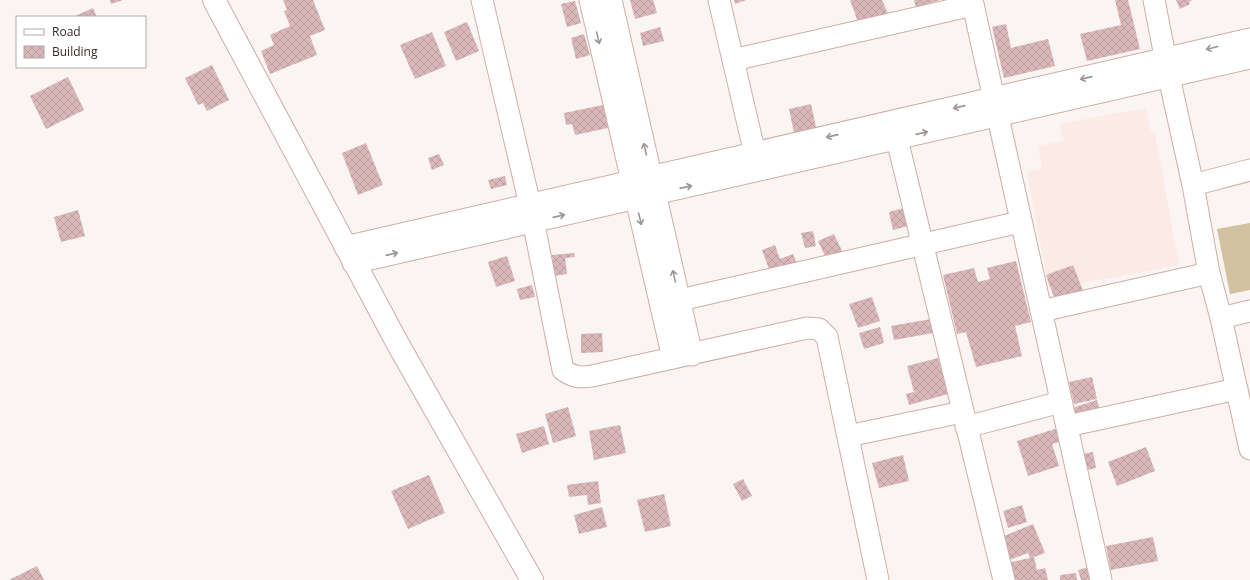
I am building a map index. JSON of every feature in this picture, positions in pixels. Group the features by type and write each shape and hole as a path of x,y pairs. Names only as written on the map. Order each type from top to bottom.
{"main road":[{"path":"214,0 349,255 532,580"}],"street":[{"path":"482,0 532,213 563,370 570,375 579,378 807,328 819,329 827,337 878,580"},
{"path":"590,0 643,188 680,300 682,356"},
{"path":"611,0 643,188 682,356"},
{"path":"719,0 755,154"},
{"path":"1154,0 1167,68 1193,185 1209,273 1222,318 1250,448"},
{"path":"733,60 972,3 1101,580"},
{"path":"643,188 755,154 995,108 1167,68 1250,39"},
{"path":"1167,68 1250,58"},
{"path":"349,255 643,188 897,139 995,108"},
{"path":"897,139 921,245 1004,580"},
{"path":"1193,185 1250,170"},
{"path":"680,300 1020,222"},
{"path":"1041,311 1209,273"},
{"path":"1222,318 1250,311"},
{"path":"1067,426 1237,389"},
{"path":"848,436 964,420 1061,402"}],"shaded area":[{"path":"1146,108 1151,133 1155,133 1179,265 1049,289 1027,172 1042,169 1038,146 1064,141 1060,124"},
{"path":"1250,223 1250,290 1230,294 1217,229"}],"building":[{"path":"110,0 123,0 111,4"},
{"path":"283,0 313,0 325,30 310,36 317,55 270,74 261,51 274,45 270,35 290,26 284,11 287,10"},
{"path":"630,0 653,0 657,13 635,19"},
{"path":"734,0 746,0 735,4"},
{"path":"850,0 882,0 888,14 859,25"},
{"path":"914,0 940,0 916,7"},
{"path":"1115,0 1128,0 1140,49 1087,61 1080,34 1121,25"},
{"path":"1176,0 1192,0 1189,2 1190,4 1180,9"},
{"path":"575,1 581,23 567,27 561,4"},
{"path":"93,8 97,16 75,16"},
{"path":"467,22 479,51 456,61 444,32"},
{"path":"1006,24 1011,48 1048,39 1055,66 1004,78 992,27"},
{"path":"660,27 664,41 643,46 640,33"},
{"path":"432,32 446,66 415,79 400,45"},
{"path":"584,34 590,55 576,59 571,38"},
{"path":"212,65 229,100 207,111 203,103 198,105 185,78"},
{"path":"68,77 84,110 46,129 30,96"},
{"path":"811,104 819,141 797,147 789,109"},
{"path":"603,105 608,128 575,135 572,124 566,125 564,113"},
{"path":"366,143 383,185 358,195 342,153"},
{"path":"439,154 444,165 432,170 428,158"},
{"path":"505,176 507,185 491,189 488,180"},
{"path":"904,208 908,226 893,230 889,212"},
{"path":"78,210 85,236 61,242 54,217"},
{"path":"813,231 816,246 805,248 801,233"},
{"path":"834,234 843,253 827,260 818,241"},
{"path":"775,245 780,259 793,254 798,267 772,277 762,250"},
{"path":"574,253 575,257 565,258 567,274 554,276 552,255"},
{"path":"507,256 515,281 496,287 488,262"},
{"path":"1016,261 1031,322 1015,326 1022,356 976,367 966,332 957,334 943,275 974,268 978,282 990,279 987,268"},
{"path":"1073,265 1087,301 1059,311 1046,275"},
{"path":"532,285 535,297 520,300 517,289"},
{"path":"872,297 880,321 858,328 849,304"},
{"path":"931,319 933,333 894,340 891,326"},
{"path":"880,327 884,343 864,349 859,333"},
{"path":"602,333 603,352 581,353 581,334"},
{"path":"938,358 948,394 909,405 906,394 914,392 907,366"},
{"path":"1092,377 1097,399 1074,404 1069,382"},
{"path":"1097,400 1104,423 1079,430 1072,408"},
{"path":"568,407 576,436 553,443 545,414"},
{"path":"620,425 626,453 594,460 589,431"},
{"path":"544,426 549,444 522,453 516,434"},
{"path":"1058,428 1062,441 1052,444 1059,466 1028,476 1017,441"},
{"path":"1146,447 1155,471 1117,486 1108,462"},
{"path":"1093,452 1096,468 1087,470 1083,454"},
{"path":"903,455 909,481 879,488 872,463"},
{"path":"429,475 445,513 408,529 391,491"},
{"path":"743,479 752,496 742,501 733,484"},
{"path":"598,481 601,503 588,505 587,495 569,497 567,485"},
{"path":"664,494 671,526 645,532 637,500"},
{"path":"1022,505 1027,522 1008,528 1003,511"},
{"path":"602,507 607,527 579,534 574,515"},
{"path":"1033,524 1045,553 1034,557 1037,570 1045,568 1048,580 1006,580 1003,564 1030,558 1028,553 1007,561 997,539"},
{"path":"1153,537 1158,561 1111,570 1106,546"},
{"path":"37,566 44,580 9,580"},
{"path":"1089,567 1092,580 1081,580 1078,570"},
{"path":"1076,573 1077,580 1060,580 1060,575"}]}
